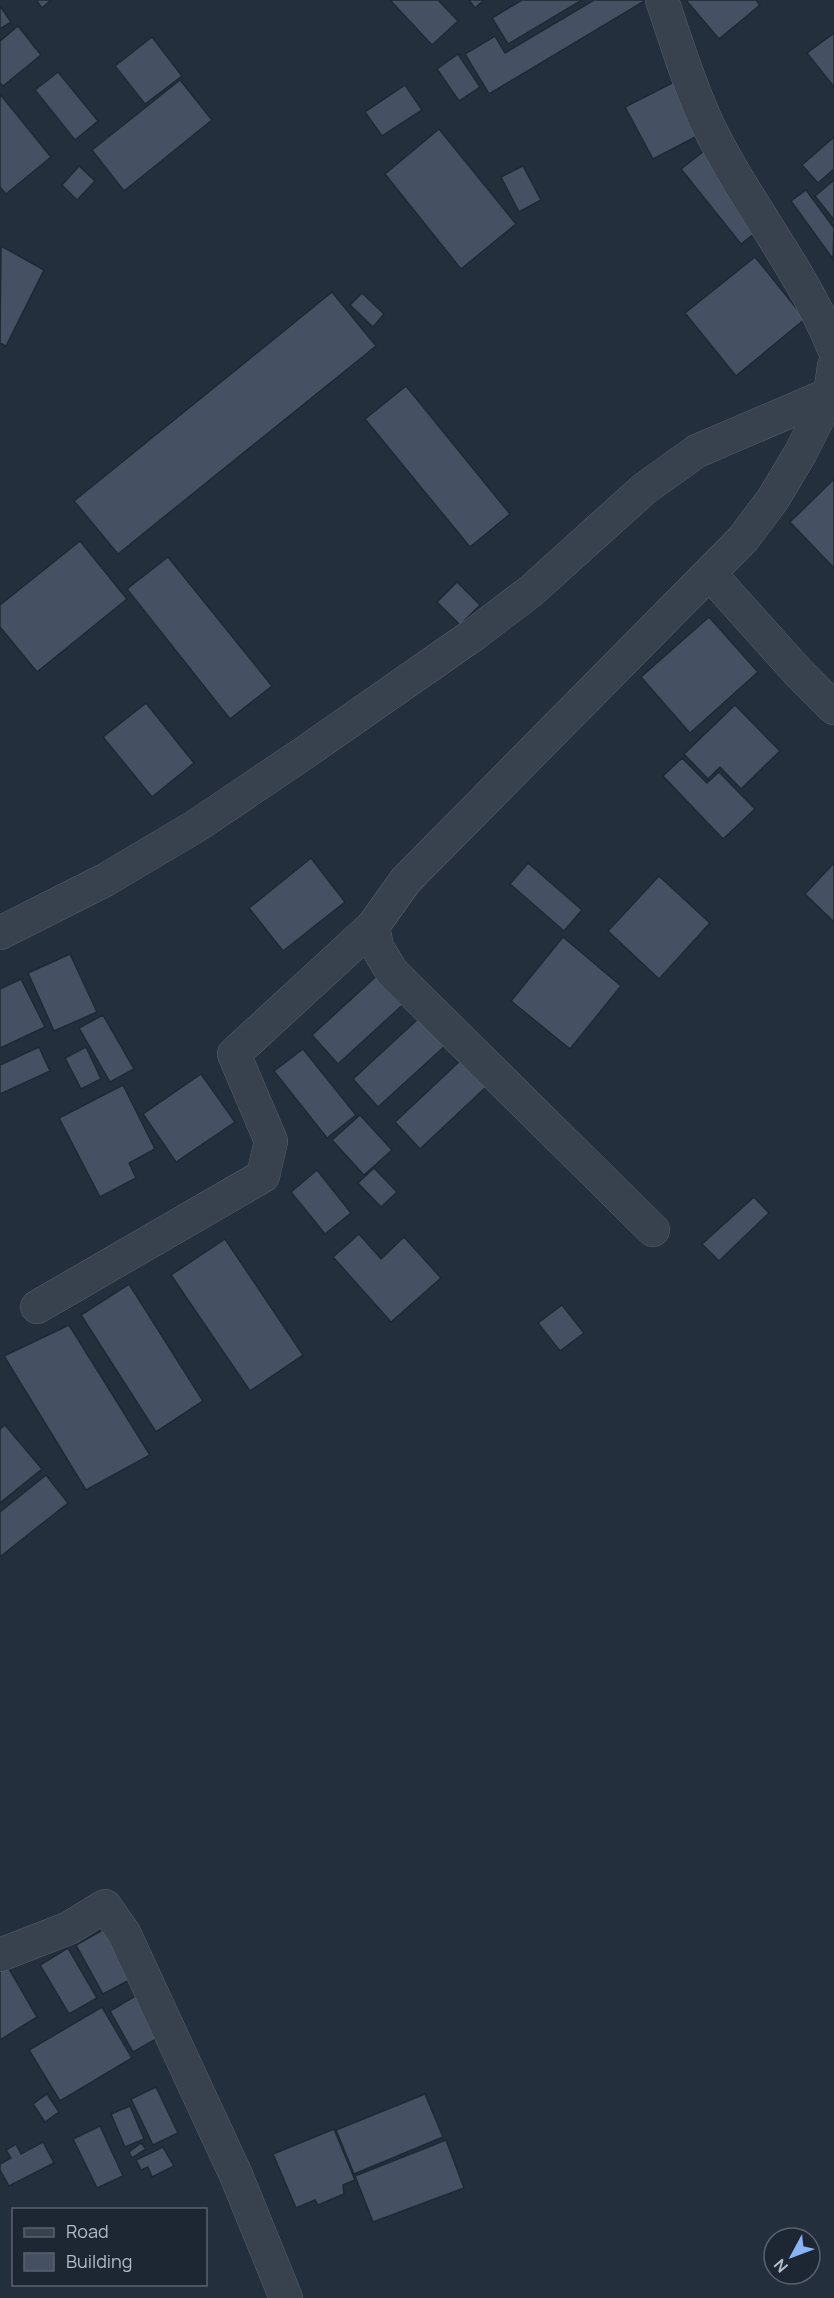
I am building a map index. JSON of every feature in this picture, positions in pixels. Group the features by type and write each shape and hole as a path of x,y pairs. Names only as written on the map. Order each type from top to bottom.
{"street":[{"path":"662,0 708,125 799,278 824,324 834,350"},
{"path":"37,1307 263,1176 271,1141 234,1054 373,926 406,880 564,718 711,574 743,539 773,499 833,381"},
{"path":"0,933 105,880 196,826 489,623 531,591 644,489 697,452 833,381"},
{"path":"711,574 798,672 834,708"},
{"path":"373,926 377,947 392,972 653,1230"},
{"path":"0,1955 69,1928 105,1906 124,1933 232,2164 286,2298"}],"building":[{"path":"36,0 51,0 42,8"},
{"path":"390,0 438,0 458,21 432,45"},
{"path":"469,0 484,0 475,8"},
{"path":"522,0 582,0 508,44 492,18"},
{"path":"594,0 646,0 489,94 465,54 495,36 505,53"},
{"path":"686,0 756,0 760,5 719,39"},
{"path":"0,6 11,22 0,29"},
{"path":"18,26 41,55 3,86 0,83 0,41"},
{"path":"834,33 834,87 807,53"},
{"path":"152,37 182,76 145,104 115,66"},
{"path":"458,54 480,87 459,101 437,69"},
{"path":"58,72 98,121 75,140 35,90"},
{"path":"180,80 212,120 124,191 92,150"},
{"path":"678,80 705,132 653,159 625,107"},
{"path":"405,85 422,110 382,136 365,112"},
{"path":"0,94 51,157 6,194 0,187"},
{"path":"439,129 516,224 461,269 385,174"},
{"path":"834,137 834,169 818,183 802,165"},
{"path":"704,151 764,226 741,244 681,169"},
{"path":"79,166 95,181 77,200 62,185"},
{"path":"523,166 541,200 519,212 501,177"},
{"path":"834,180 834,220 815,196"},
{"path":"806,190 834,228 833,259 791,201"},
{"path":"1,246 44,270 6,346 0,343"},
{"path":"755,257 805,319 736,376 685,313"},
{"path":"332,292 376,346 118,554 74,501"},
{"path":"362,293 384,314 373,327 350,305"},
{"path":"406,386 510,514 470,547 365,419"},
{"path":"834,479 834,568 790,522"},
{"path":"80,541 127,599 37,672 0,627 0,605"},
{"path":"168,557 272,686 230,719 127,589"},
{"path":"457,582 480,605 460,625 437,602"},
{"path":"709,617 758,672 690,733 641,677"},
{"path":"146,703 194,763 152,797 103,737"},
{"path":"735,705 780,751 741,789 720,767 708,779 684,754"},
{"path":"682,758 707,783 719,772 755,809 723,839 663,776"},
{"path":"311,858 345,902 283,951 249,908"},
{"path":"528,863 582,910 564,931 510,884"},
{"path":"834,863 834,922 805,894"},
{"path":"659,876 710,923 659,979 608,931"},
{"path":"563,937 621,986 570,1049 511,1001"},
{"path":"70,954 97,1012 54,1031 28,973"},
{"path":"382,971 408,1000 338,1064 312,1035"},
{"path":"21,979 45,1027 0,1048 0,989"},
{"path":"103,1015 134,1069 110,1082 79,1028"},
{"path":"419,1018 445,1046 378,1107 353,1079"},
{"path":"39,1047 50,1071 0,1094 0,1065"},
{"path":"86,1047 101,1079 81,1089 65,1058"},
{"path":"303,1049 356,1115 327,1138 274,1071"},
{"path":"461,1060 486,1087 420,1149 395,1122"},
{"path":"201,1074 235,1122 176,1162 143,1114"},
{"path":"123,1085 155,1149 129,1163 136,1178 100,1197 59,1118"},
{"path":"360,1115 392,1150 364,1175 332,1140"},
{"path":"374,1168 397,1192 381,1207 358,1183"},
{"path":"317,1170 351,1213 325,1234 291,1192"},
{"path":"754,1197 769,1213 719,1261 702,1244"},
{"path":"359,1234 381,1259 404,1237 441,1278 391,1322 333,1257"},
{"path":"225,1239 303,1355 250,1391 171,1275"},
{"path":"129,1284 203,1401 156,1432 81,1315"},
{"path":"562,1305 584,1333 560,1351 538,1323"},
{"path":"69,1325 150,1455 86,1490 4,1356"},
{"path":"5,1425 42,1469 0,1503 0,1429"},
{"path":"46,1475 68,1503 0,1557 0,1512"},
{"path":"110,1926 137,1976 103,1994 76,1945"},
{"path":"68,1948 97,1998 69,2014 40,1965"},
{"path":"5,1962 37,2017 0,2040 0,1965"},
{"path":"142,1992 167,2033 133,2052 110,2011"},
{"path":"102,2007 132,2058 60,2101 29,2050"},
{"path":"156,2087 178,2133 153,2145 131,2099"},
{"path":"47,2094 59,2112 45,2122 33,2104"},
{"path":"425,2094 443,2137 354,2174 336,2130"},
{"path":"130,2106 144,2139 125,2147 111,2114"},
{"path":"100,2126 123,2176 97,2188 73,2139"},
{"path":"334,2129 355,2180 343,2185 344,2194 318,2205 315,2200 296,2208 273,2154"},
{"path":"446,2140 464,2188 373,2222 355,2176"},
{"path":"43,2142 54,2163 9,2186 0,2170 0,2164 11,2158 6,2150 16,2144 21,2154"},
{"path":"141,2143 146,2149 132,2158 129,2152"},
{"path":"163,2147 174,2166 152,2177 148,2167 141,2170 136,2160"}]}
